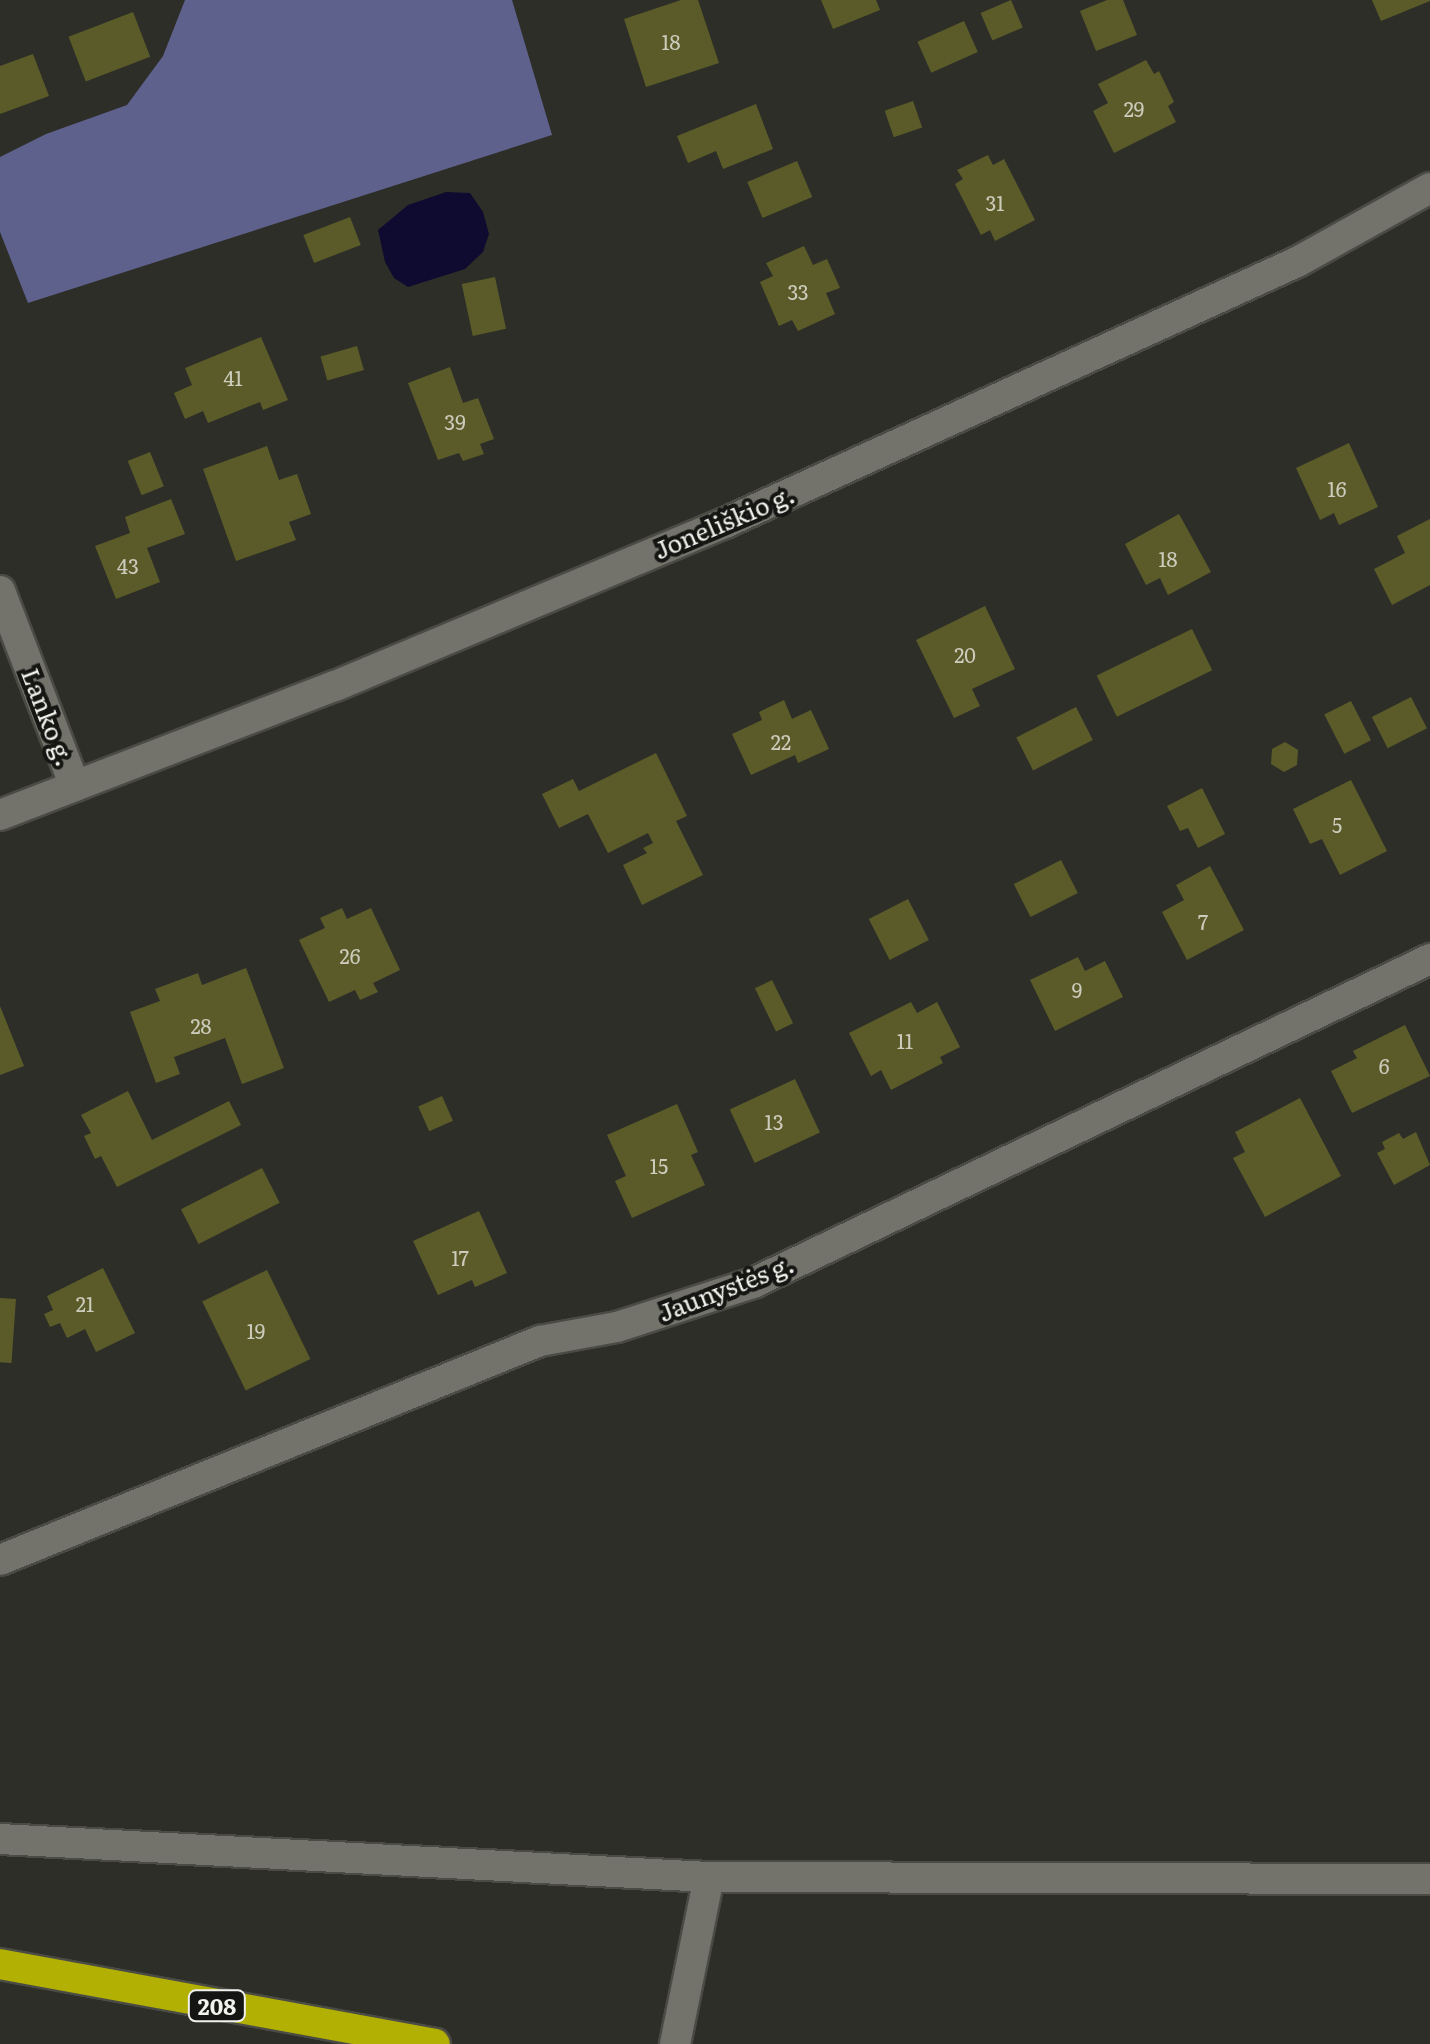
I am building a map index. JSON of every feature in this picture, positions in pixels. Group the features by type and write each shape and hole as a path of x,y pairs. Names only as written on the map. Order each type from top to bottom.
{"highway":[{"name":"208","path":"0,1964 73,1981 435,2044"}],"street":[{"name":"Joneliškio g.","path":"0,815 335,686 725,523 1297,262 1430,188"},
{"name":"Lanko g.","path":"0,591 75,786"},
{"name":"Jaunystės g.","path":"0,1560 540,1341 617,1327 753,1283 1430,959"},
{"path":"0,1839 709,1877 1430,1879"},
{"path":"676,2044 709,1877"}],"shaded area":[{"path":"185,0 512,0 552,135 28,303 0,232 0,157 46,134 127,105 163,56"},
{"path":"446,192 470,193 483,212 489,234 483,252 465,269 408,287 394,278 385,262 378,230 408,205"}],"building":[{"path":"681,0 698,0 719,63 646,87 624,19"},
{"path":"821,0 876,0 880,10 833,29"},
{"path":"1011,0 1023,28 992,41 981,13"},
{"path":"1107,0 1123,0 1137,35 1096,51 1080,11"},
{"path":"1372,0 1430,0 1430,1 1381,21"},
{"path":"133,12 150,57 86,82 69,37"},
{"path":"964,21 978,52 931,73 917,42"},
{"path":"33,54 49,96 0,114 0,66"},
{"path":"1146,60 1154,74 1159,71 1174,102 1168,106 1176,122 1114,153 1093,111 1108,103 1098,84"},
{"path":"913,101 922,127 894,137 885,111"},
{"path":"756,104 773,149 723,169 716,151 688,163 677,136"},
{"path":"988,155 993,165 1004,159 1035,220 995,241 990,230 981,235 955,184 963,179 957,170"},
{"path":"797,161 812,197 763,218 747,182"},
{"path":"350,217 361,245 314,263 303,235"},
{"path":"804,246 813,265 827,259 840,288 826,293 835,314 798,331 792,320 779,326 760,282 773,276 766,263"},
{"path":"495,277 506,329 473,336 462,284"},
{"path":"261,337 288,400 263,410 260,402 208,423 203,411 185,419 174,393 192,385 185,368"},
{"path":"357,346 364,370 327,381 320,356"},
{"path":"450,367 463,403 478,398 494,439 480,444 484,454 463,461 459,453 438,460 408,383"},
{"path":"1349,443 1378,507 1339,525 1334,513 1320,520 1296,468"},
{"path":"267,446 279,480 297,474 311,514 289,522 296,540 236,561 203,469"},
{"path":"150,452 164,486 142,495 128,461"},
{"path":"171,499 185,534 147,548 160,582 116,599 95,546 130,533 125,517"},
{"path":"1179,514 1211,572 1168,595 1160,578 1146,585 1125,544"},
{"path":"1430,519 1430,585 1392,605 1374,569 1405,553 1397,536"},
{"path":"985,606 1015,669 972,689 980,706 954,718 916,640"},
{"path":"1192,629 1212,670 1117,717 1097,675"},
{"path":"1411,697 1427,728 1388,748 1372,717"},
{"path":"784,700 792,719 811,710 829,749 798,763 795,755 751,775 732,734 762,720 759,712"},
{"path":"1351,701 1371,740 1344,754 1324,715"},
{"path":"1076,707 1093,740 1033,770 1016,737"},
{"path":"1285,742 1298,750 1297,765 1284,772 1271,764 1272,749"},
{"path":"656,753 687,816 676,821 703,875 642,905 623,865 647,853 643,848 653,843 648,833 608,853 588,814 559,828 542,794 573,779 579,791"},
{"path":"1351,780 1387,851 1340,875 1322,839 1310,844 1293,809"},
{"path":"1202,788 1225,834 1198,848 1188,828 1180,831 1167,806"},
{"path":"1061,860 1078,893 1031,917 1014,884"},
{"path":"1210,866 1244,930 1187,960 1162,912 1184,900 1176,885"},
{"path":"908,899 929,940 890,960 869,919"},
{"path":"342,908 347,919 371,908 400,970 373,983 378,992 360,1000 355,990 329,1002 299,940 325,928 320,918"},
{"path":"1078,957 1085,971 1105,961 1123,997 1055,1031 1030,980"},
{"path":"246,968 284,1068 242,1084 225,1038 174,1057 180,1074 156,1083 130,1012 160,1001 155,989 198,973 202,985"},
{"path":"772,980 793,1023 776,1031 755,988"},
{"path":"911,1002 917,1013 937,1002 960,1047 940,1057 943,1063 891,1090 881,1070 871,1076 849,1033"},
{"path":"0,1006 24,1066 0,1075"},
{"path":"1405,1025 1430,1076 1352,1113 1331,1071 1357,1058 1353,1051"},
{"path":"795,1079 820,1132 755,1163 730,1109"},
{"path":"128,1091 152,1140 229,1101 241,1125 117,1187 101,1156 95,1159 84,1136 91,1133 81,1115"},
{"path":"442,1096 453,1121 429,1131 418,1107"},
{"path":"1300,1098 1341,1176 1265,1217 1233,1158 1245,1152 1235,1132"},
{"path":"677,1104 698,1152 691,1155 705,1185 632,1218 615,1181 626,1176 607,1135"},
{"path":"1416,1132 1430,1165 1394,1185 1377,1153 1385,1149 1382,1142 1399,1133 1403,1139"},
{"path":"262,1168 280,1203 199,1244 181,1209"},
{"path":"479,1211 507,1273 475,1287 472,1280 438,1295 413,1241"},
{"path":"103,1268 135,1333 96,1352 85,1329 67,1338 60,1323 50,1327 44,1314 53,1310 47,1296"},
{"path":"267,1270 310,1359 246,1391 202,1302"},
{"path":"0,1298 16,1299 11,1363 0,1362"}]}
